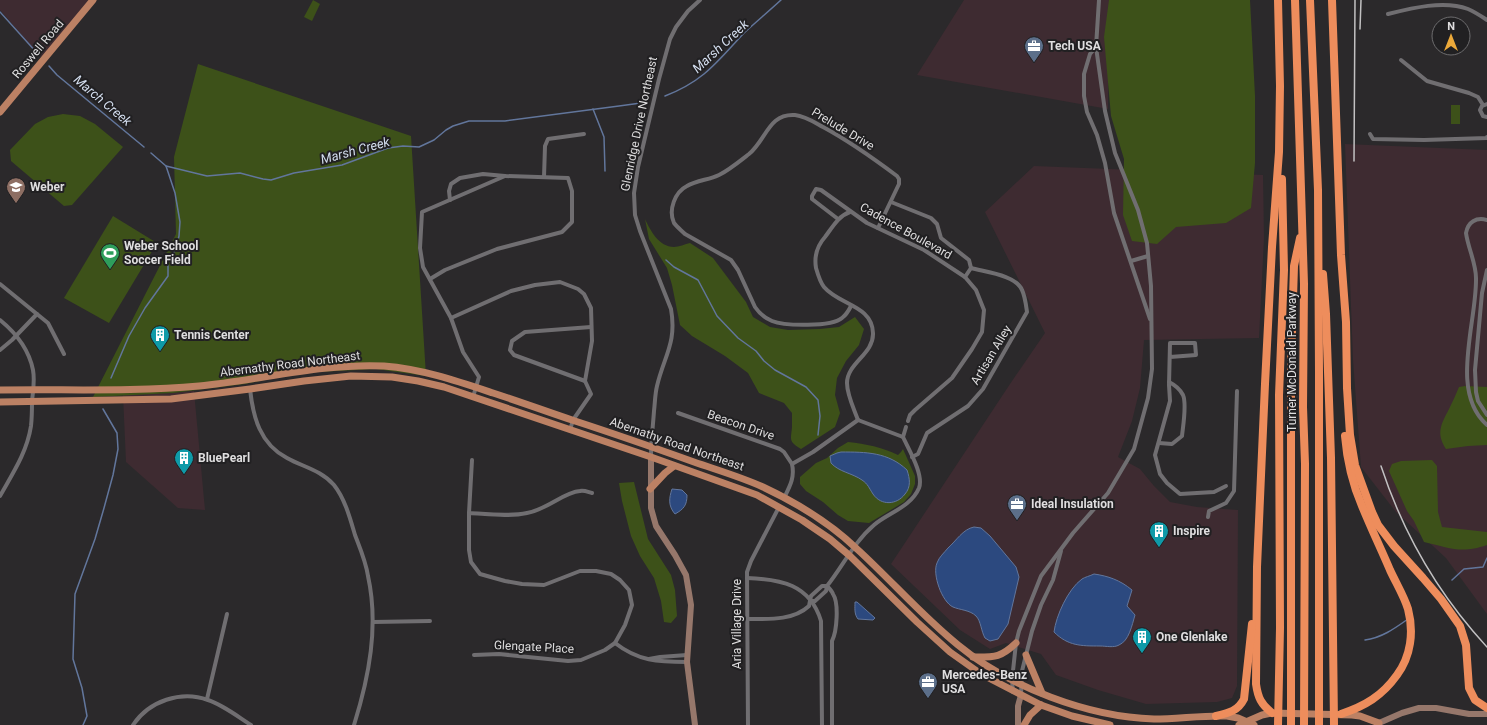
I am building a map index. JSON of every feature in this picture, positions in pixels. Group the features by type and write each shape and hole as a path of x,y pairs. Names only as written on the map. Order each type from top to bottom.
{"highway":[{"path":"1272,713 1257,696 1256,684 1257,567 1272,247 1279,152 1280,86 1278,0"},
{"name":"Turner McDonald Parkway","path":"1295,0 1303,226 1304,725"},
{"path":"1310,0 1318,190 1326,314 1331,458 1334,725"},
{"path":"1332,0 1341,255 1346,322 1347,388 1350,435 1355,465 1372,512 1394,546 1423,578 1457,621 1464,636 1466,645 1469,688 1476,700 1487,708"},
{"path":"1278,725 1280,703 1280,628 1278,395 1284,270 1282,178 1279,152"},
{"path":"1318,190 1319,725"},
{"path":"1291,725 1291,364 1294,266 1303,226"},
{"path":"1340,714 1357,709 1387,689 1400,671 1408,656 1411,630 1408,609 1362,506 1348,464 1345,430 1347,388"},
{"path":"1216,716 1234,711 1242,704 1246,694 1257,567"}],"main road":[{"name":"Roswell Road","path":"0,112 93,0"},
{"name":"Abernathy Road Northeast","path":"0,390 170,388 204,386 303,371 366,366 393,367 447,377 737,476 784,498 816,517 854,546 924,614 973,657 1021,684 1076,705 1105,712 1154,718 1227,716 1251,723"},
{"name":"Abernathy Road Northeast","path":"0,402 170,398 339,377 380,376 433,384 651,457 757,495 811,525 848,554 917,622 950,652 981,674 1013,692 1041,705 1072,716 1106,725"},
{"path":"650,489 674,466"},
{"path":"973,657 995,657 1005,654 1016,643"},
{"path":"1026,655 1042,693"},
{"path":"1024,725 1030,715 1041,705"},
{"path":"1239,725 1251,723 1262,715 1272,713 1340,714 1360,716 1380,724"}],"street":[{"name":"Glenridge Drive Northeast","path":"695,725 687,659 691,605 686,575 656,526 651,508 651,446 656,388 669,350 673,322 671,309 635,215 634,193 659,79 670,39 676,27 688,10 700,0"},
{"path":"1018,706 1013,692 1012,680 1016,643 1041,576 1073,533 1108,493 1134,449 1148,398 1152,369 1151,286 1147,243 1138,210 1115,153 1105,111 1096,47 1099,0"},
{"path":"1388,14 1420,6 1455,6 1469,9 1487,20"},
{"path":"1096,47 1090,54 1084,74 1084,96 1087,112 1097,135 1106,168 1114,213 1152,324"},
{"path":"1401,60 1427,80 1478,97 1485,104 1481,108 1481,112 1483,116 1487,118"},
{"name":"Prelude Drive","path":"851,306 842,318 832,323 785,324 770,320 758,312 738,270 731,260 685,234 678,228 674,223 672,212 674,201 679,192 686,186 720,174 748,155 773,122 788,115 802,116 843,138 891,172 899,179 899,184 891,202"},
{"path":"544,177 544,146 548,139 584,134"},
{"path":"1370,134 1373,139 1424,140 1487,137"},
{"path":"430,279 445,270 497,249 562,232 572,222 572,191 568,178 483,174 460,178 451,184 449,191 450,200"},
{"path":"473,397 479,377 462,352 451,318 423,267 420,248 422,212 505,176"},
{"name":"Cadence Boulevard","path":"838,219 812,199 812,196 816,190 821,190 867,223 924,250 965,276 976,290 984,310 982,332 972,349 952,378 915,410 910,415 908,421"},
{"path":"878,228 891,202 931,218 937,224 941,238 969,260 971,268 965,276"},
{"path":"850,212 844,214 838,219 820,242 815,263 823,286 828,292 865,313 870,320 873,333 870,347 853,368 847,379 848,392 858,420 903,437"},
{"path":"1487,220 1475,220 1469,225 1466,233 1476,275 1468,356 1468,382 1471,403 1476,413 1487,425"},
{"path":"1131,261 1148,256"},
{"name":"Artisan Alley","path":"912,457 918,454 927,433 968,406 983,389 1027,312 1023,290 1020,285 1008,277 971,268"},
{"path":"1487,270 1482,293 1475,370 1478,401 1487,415"},
{"path":"451,318 511,291 535,285 560,282 578,289 584,294 591,308 592,341 585,381 591,394 573,420 570,430"},
{"path":"0,284 48,323 64,354"},
{"path":"0,350 17,336 37,314"},
{"path":"0,320 17,336 28,354 33,371 34,389 28,442 18,465 0,496"},
{"path":"585,381 514,355 510,350 512,341 525,332 591,327"},
{"path":"1170,357 1196,355 1195,343 1170,343 1169,382 1170,401 1155,455 1160,474 1167,483 1180,494 1214,492 1226,486"},
{"path":"1159,443 1172,444 1182,436 1183,394 1177,386 1169,382"},
{"path":"250,389 255,420 260,432 268,443 286,458 313,469 323,475 334,485 347,511 368,574 373,622 371,653 366,684 354,725"},
{"path":"1208,517 1209,511 1226,503 1234,491 1237,391"},
{"name":"Beacon Drive","path":"678,413 780,450 784,452 792,464"},
{"path":"784,498 793,479 792,464 813,452 858,420"},
{"path":"810,601 815,601 826,591 827,586 843,565 848,554 874,525 910,501 919,488 919,472 903,437 906,427"},
{"name":"Glengate Place","path":"472,460 469,513 469,550 471,562 480,574 522,584 544,585 580,571 596,571 611,574 620,580 629,590 632,605 625,625 615,642 605,650 582,660 568,661 499,654 474,655"},
{"path":"469,513 523,514 546,507 573,492 582,490 592,493"},
{"name":"Aria Village Drive","path":"748,725 747,578 750,561 780,507"},
{"path":"1018,725 1018,706 1021,696 1022,671 1026,655 1041,605 1053,580 1062,549"},
{"path":"747,578 780,581 789,584 799,589 818,612 821,621 822,725"},
{"path":"827,586 834,595 837,617 835,634 832,641 832,725"},
{"path":"747,619 782,618 805,609 809,606 810,601"},
{"path":"207,699 227,614"},
{"path":"373,622 430,621"},
{"path":"615,642 626,652 660,662 687,659"},
{"path":"649,659 667,656 687,659"},
{"path":"667,656 667,662"},
{"path":"133,725 145,711 155,704 181,696 194,696 207,699 251,725"},
{"path":"1380,724 1402,713 1419,708 1436,708 1470,714 1487,714"}],"shaded area":[{"path":"0,0 96,0 78,23 41,57 0,10"},
{"path":"964,0 1118,0 1108,7 1108,109 917,75"},
{"path":"1345,144 1487,150 1487,614 1446,558 1396,512 1361,467 1353,360"},
{"path":"1034,166 1263,175 1264,238 1259,338 1144,340 1140,388 1132,421 1118,457 1140,469 1170,502 1197,507 1238,510 1237,686 1232,698 1217,702 1146,704 1098,690 1056,675 1041,654 1006,643 990,649 960,630 891,564 1045,333 985,212"},
{"path":"194,391 205,510 178,508 126,462 123,395"}],"green space":[{"path":"313,0 320,4 312,21 304,17"},
{"path":"1109,0 1250,0 1255,96 1255,163 1251,208 1226,223 1176,227 1157,244 1132,241 1123,215 1124,159 1111,116 1104,37"},
{"path":"198,64 411,136 426,376 376,369 298,373 245,384 173,393 93,397 176,234 174,157"},
{"path":"1451,105 1460,105 1460,124 1451,124"},
{"path":"63,114 80,116 95,124 123,147 72,205 64,206 11,161 10,150 35,124 48,117"},
{"name":"Weber School Soccer Field","path":"113,216 157,243 109,323 64,298"},
{"path":"645,219 652,233 664,244 678,247 690,243 713,258 746,302 753,317 770,327 788,330 839,327 855,317 864,329 859,345 846,361 837,378 835,395 840,413 835,427 801,449 791,440 792,413 784,403 759,393 748,373 725,356 692,336 680,325 667,268 649,239"},
{"path":"1459,387 1487,387 1487,445 1446,449 1440,432 1442,423"},
{"path":"848,442 874,446 898,455 903,449 915,476 915,484 911,494 904,502 869,523 848,521 806,491 800,484 800,477 816,463 827,458 838,448"},
{"path":"1432,460 1437,466 1438,512 1442,527 1487,532 1487,545 1462,550 1424,542 1414,521 1407,511 1389,471 1392,464 1401,461"},
{"path":"634,482 648,539 671,575 675,590 677,616 671,623 664,622 661,601 654,578 640,556 631,536 619,483"}],"water":[{"path":"841,452 876,454 884,456 900,464 907,470 908,473 909,483 907,491 902,498 893,502 889,503 880,501 864,482 831,463 830,456"},
{"path":"672,489 682,490 687,495 684,506 675,514 671,508 670,502"},
{"path":"974,527 981,528 990,536 1016,567 1019,577 1008,624 998,639 990,641 985,638 979,621 974,614 953,607 945,600 939,587 936,574 937,563 942,555 966,530"},
{"path":"1094,574 1114,579 1132,590 1127,606 1135,615 1128,636 1117,646 1087,646 1070,643 1059,637 1054,632 1057,618 1072,589 1082,579"},
{"path":"855,602 857,602 875,618 873,620 858,619 855,611"}],"waterway":[{"name":"Marsh Creek","path":"665,96 690,84 709,70 744,33 781,0"},
{"name":"Marsh Creek","path":"0,12 37,53"},
{"name":"March Creek","path":"49,66 57,75 144,147"},
{"name":"Marsh Creek","path":"166,166 207,176 240,173 271,180 294,173 342,165 388,148 403,146 419,147 434,140 453,126 469,121 505,121 641,103"},
{"path":"593,109 604,137 605,171"},
{"path":"111,378 129,336 145,308 168,276 168,263 176,248 179,236 180,222 175,193 166,166 151,153"},
{"path":"666,260 674,267 698,280 717,316 738,338 756,351 764,361 775,370 806,387 818,400 820,416 818,435"},
{"path":"83,725 87,716 82,688 73,659 75,594 95,539 113,475 118,449 117,433 103,409"},
{"path":"1452,580 1464,569 1483,567 1487,558"},
{"path":"1365,640 1382,635 1408,619"}],"railway":[{"path":"1354,161 1355,0"},
{"path":"1360,29 1361,0"},
{"path":"1381,466 1400,515 1424,562 1453,606 1487,647"}],"place":[{"name":"Tech USA","path":"1034,63"},
{"name":"Weber","path":"16,204"},
{"name":"Weber School Soccer Field","path":"110,270"},
{"name":"Tennis Center","path":"160,352"},
{"name":"BluePearl","path":"184,475"},
{"name":"Ideal Insulation","path":"1017,521"},
{"name":"Inspire","path":"1159,548"},
{"name":"One Glenlake","path":"1142,654"},
{"name":"Mercedes-Benz USA","path":"928,699"}]}
